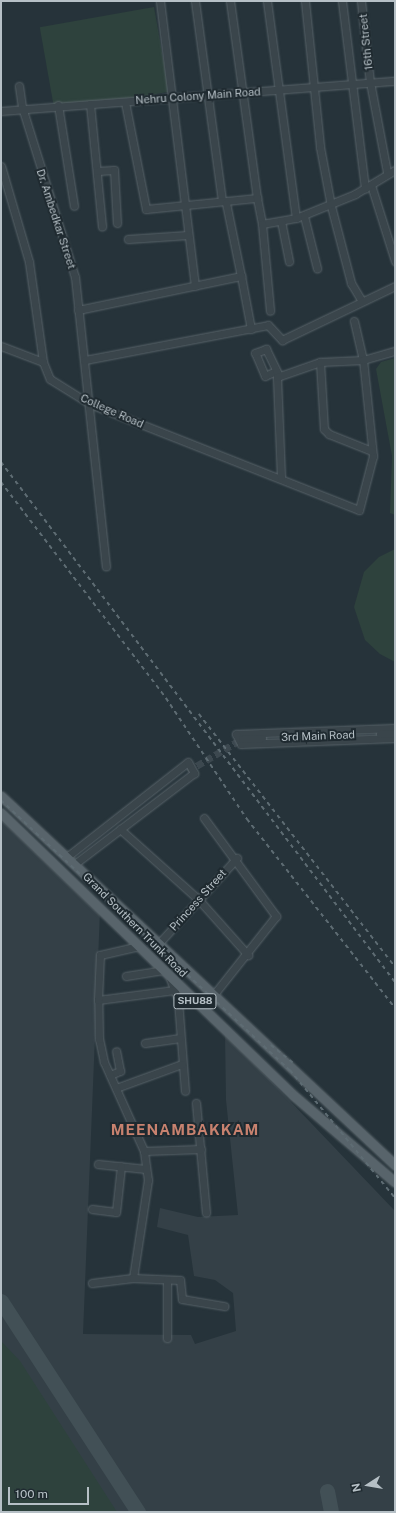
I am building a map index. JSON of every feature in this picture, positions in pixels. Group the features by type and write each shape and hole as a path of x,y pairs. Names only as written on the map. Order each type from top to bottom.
{"main road":[{"name":"Grand Southern Trunk Road","path":"1,796 72,859 395,1164"},
{"name":"Grand Southern Trunk Road","path":"1,813 293,1095 395,1182"}],"street":[{"path":"160,1 195,286"},
{"path":"195,1 207,96 224,202 241,276 251,329"},
{"path":"230,1 257,198 262,224 270,311"},
{"path":"267,1 278,90 300,217 317,268"},
{"path":"305,1 314,86 331,206 351,283 362,301"},
{"path":"342,1 350,84 368,187 395,261"},
{"name":"16th Street","path":"362,1 370,82 386,172"},
{"name":"Nehru Colony Main Road","path":"1,111 22,107 172,99 314,86 395,81"},
{"name":"Dr. Ambedkar Street","path":"19,86 22,107 60,237 68,253 85,360 106,566"},
{"path":"125,102 146,209 257,198"},
{"path":"90,104 102,226"},
{"path":"58,105 74,206"},
{"name":"College Road","path":"1,166 29,262 43,362 54,383 90,404 281,477 359,510 370,479 372,451"},
{"path":"97,171 114,170 117,223"},
{"path":"262,224 300,217 331,206 368,187 386,172 395,170"},
{"path":"281,221 289,261"},
{"path":"128,239 188,235"},
{"path":"78,310 241,276"},
{"path":"85,360 272,325 277,339 282,340 395,286"},
{"path":"320,362 326,432 372,451 363,360 354,321"},
{"path":"1,346 43,362"},
{"path":"281,477 277,374 320,362 363,360 395,351"},
{"path":"395,728 236,734 240,744 395,738"},
{"name":"3rd Main Road","path":"242,739 395,733"},
{"path":"188,762 194,773 120,829 72,859 188,762"},
{"path":"72,859 188,771"},
{"path":"204,818 237,858 276,916 248,955 215,993"},
{"path":"120,829 199,900 248,955"},
{"name":"Princess Street","path":"160,942 237,858"},
{"path":"133,1278 148,1180 144,1150 110,1076 99,1039 98,1000 100,954 138,946"},
{"path":"126,976 165,973 174,990 185,1091"},
{"path":"98,1000 174,990"},
{"path":"145,1043 179,1038"},
{"path":"110,1076 120,1071 116,1051"},
{"path":"116,1088 182,1064"},
{"path":"196,1103 206,1213"},
{"path":"144,1150 201,1149"},
{"path":"98,1164 146,1169"},
{"path":"92,1209 116,1212 121,1166"},
{"path":"92,1283 133,1278 180,1280 182,1299 224,1306"},
{"path":"167,1280 167,1338"}],"shaded area":[{"path":"1,820 100,911 83,1334 191,1335 195,1344 236,1331 233,1293 215,1280 194,1276 188,1235 157,1227 160,1208 198,1217 238,1215 226,1100 225,1033 395,1211 395,1512 1,1512"}],"green space":[{"path":"154,7 169,92 55,112 40,27"},
{"path":"395,358 395,515 390,513 392,456 376,369 381,362"},
{"path":"395,549 395,662 380,654 365,640 354,607 364,572 379,557"},
{"path":"1,1341 20,1361 117,1512 1,1512"}],"taxiway":[{"path":"1,1301 138,1512"},
{"path":"327,1491 331,1512"}],"tunnel":[{"path":"188,771 242,739"}],"railway":[{"path":"1,462 395,982"},
{"path":"1,482 166,698 247,819 395,1008"},
{"path":"199,714 395,967"},
{"path":"1,800 290,1070 395,1198"},
{"path":"271,1045 293,1063"}],"district":[{"name":"MEENAMBAKKAM","path":"185,1130"}]}
